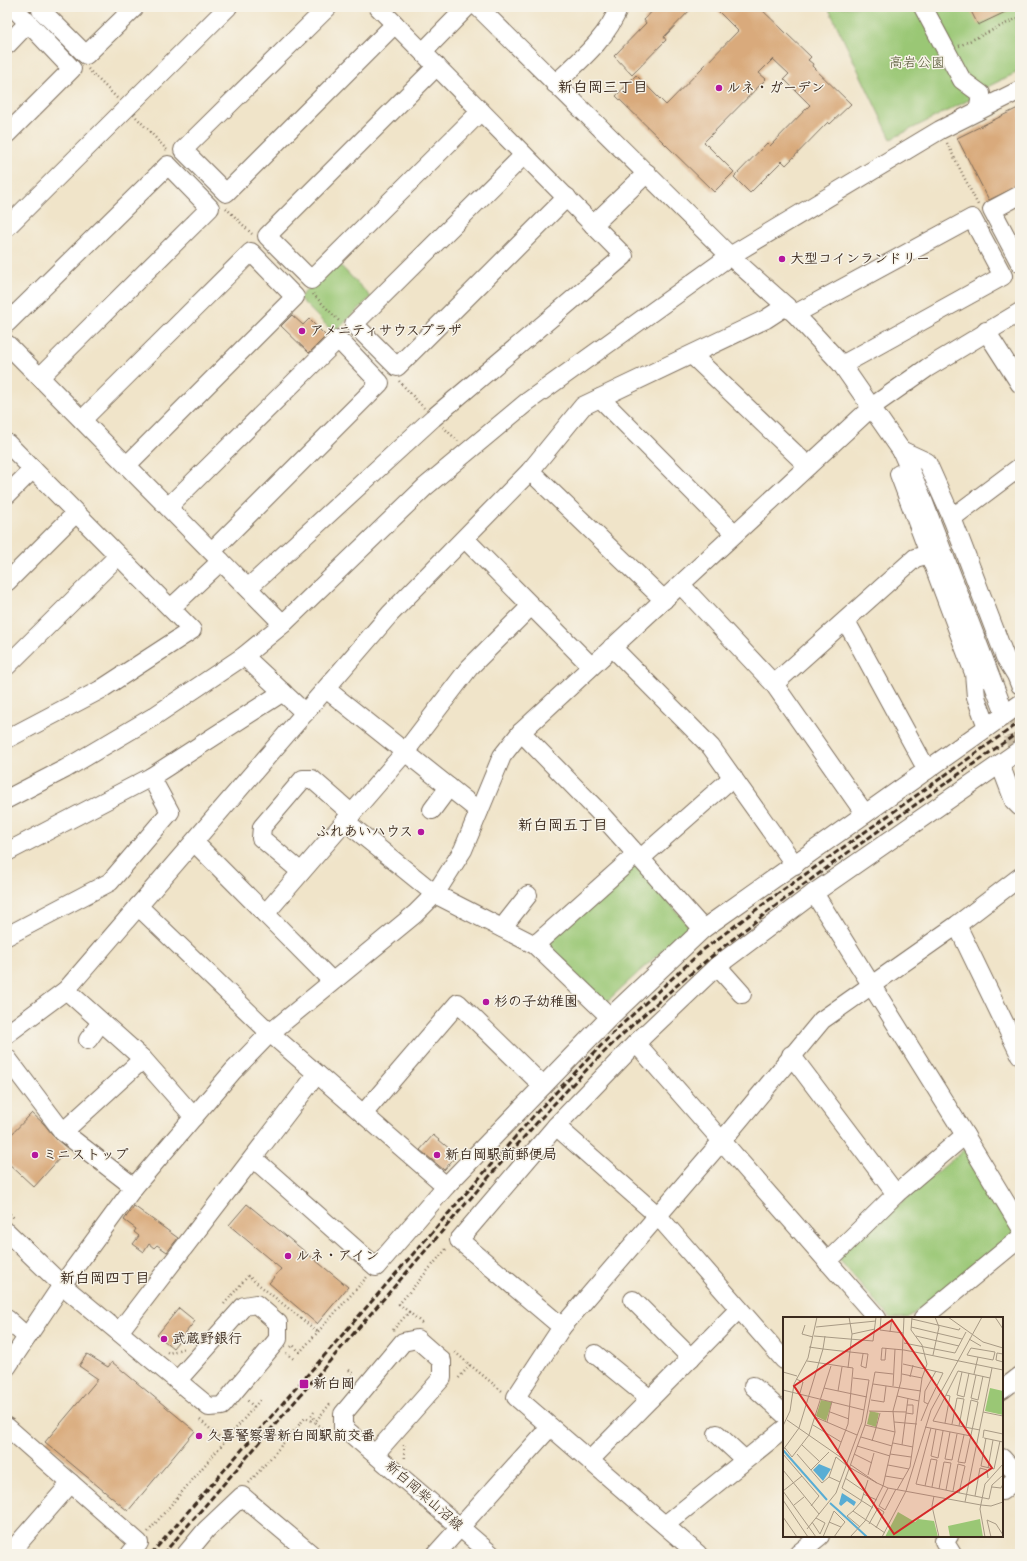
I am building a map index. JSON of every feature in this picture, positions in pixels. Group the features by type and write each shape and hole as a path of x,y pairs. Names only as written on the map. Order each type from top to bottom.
{"street":[{"path":"7,134 72,69 13,7"},
{"path":"45,7 41,10 86,55 135,7"},
{"path":"7,227 228,7"},
{"path":"328,7 183,150 226,193 395,24"},
{"path":"248,588 434,418 624,256 378,7"},
{"path":"423,52 467,7"},
{"path":"478,7 555,84 647,172 730,256 791,310 842,365 872,406 901,450 921,495 1003,709"},
{"path":"555,84 598,42 616,15 619,7"},
{"path":"923,7 962,80 981,94 978,111"},
{"path":"7,45 28,23"},
{"path":"437,66 267,236 311,280 481,111"},
{"path":"7,799 65,769 152,717 244,656 283,624 424,487 521,407 730,256 805,209 940,130 1020,90"},
{"path":"524,155 354,324 397,367 566,197"},
{"path":"7,323 168,165 210,208 40,377"},
{"path":"593,224 647,172"},
{"path":"1020,195 992,210 1020,263"},
{"path":"7,1034 66,990 390,614 530,472 583,406 766,319 791,310 972,218 1003,276 842,365"},
{"path":"82,420 251,252 295,296 127,465"},
{"path":"7,1367 62,1285 134,1187 233,1071 270,1033 415,914 435,894 463,850 502,756 520,732 681,585 734,533 872,406 927,368 986,331 1020,312"},
{"path":"986,331 1020,384"},
{"path":"168,507 338,339 380,383 217,556 171,608"},
{"path":"7,344 283,624"},
{"path":"692,355 808,466"},
{"path":"600,398 734,533"},
{"path":"7,443 192,630 100,690 7,739"},
{"path":"901,450 927,462 952,518 1005,657 1020,685"},
{"path":"901,450 898,471 974,673 976,697 987,727"},
{"path":"952,518 1020,467"},
{"path":"7,495 33,470"},
{"path":"530,472 664,600"},
{"path":"7,582 76,512"},
{"path":"465,539 591,666"},
{"path":"774,684 915,558 930,554"},
{"path":"7,666 118,556"},
{"path":"681,585 774,684 865,814"},
{"path":"265,914 405,752 469,668 531,606"},
{"path":"846,621 927,770"},
{"path":"612,647 711,747 795,865"},
{"path":"244,656 305,713"},
{"path":"326,689 479,811"},
{"path":"7,852 151,777 283,692"},
{"path":"253,1158 376,1267 446,1186 610,1017 703,929 1020,704"},
{"path":"520,732 598,810 703,929"},
{"path":"562,1327 459,1240 556,1126 636,1043 717,966 814,894 1020,750"},
{"path":"1000,764 1014,801 1020,807"},
{"path":"7,936 110,882 170,812 151,777"},
{"path":"535,945 733,777"},
{"path":"301,872 261,838 262,827 303,779 312,779 348,817 435,894 535,945 610,1017"},
{"path":"432,810 449,787"},
{"path":"195,842 332,981"},
{"path":"698,1554 516,1397 562,1327 721,1142 791,1055 822,1020 957,925 1020,878"},
{"path":"814,894 965,1135 1020,1226"},
{"path":"502,928 528,895"},
{"path":"138,906 270,1033 446,1186"},
{"path":"957,925 1020,1055"},
{"path":"717,966 742,994"},
{"path":"66,990 143,1059 194,1117"},
{"path":"363,1114 458,1003 543,1086"},
{"path":"88,1040 102,1022"},
{"path":"636,1043 721,1142 876,1317"},
{"path":"791,1055 896,1194"},
{"path":"7,1058 63,1132 134,1187"},
{"path":"63,1132 143,1059"},
{"path":"119,1332 318,1074"},
{"path":"556,1126 658,1216 783,1359"},
{"path":"827,1262 896,1194 965,1135"},
{"path":"7,1232 62,1285 177,1381 209,1407 222,1406 278,1339 278,1323 256,1304 244,1306 177,1381"},
{"path":"924,1317 1020,1238"},
{"path":"633,1300 691,1358"},
{"path":"590,1460 739,1309"},
{"path":"7,1319 26,1337"},
{"name":"新白岡柴山沼線","path":"375,1454 442,1378 442,1361 417,1339 403,1342 343,1414 344,1427 375,1454 459,1526 491,1554"},
{"path":"595,1354 650,1399"},
{"path":"1003,1389 1020,1376"},
{"path":"753,1386 783,1413"},
{"path":"7,1427 71,1483 135,1549"},
{"path":"436,1554 459,1526 550,1427"},
{"path":"665,1525 783,1430"},
{"path":"717,1434 745,1460"},
{"path":"1003,1459 1019,1477 1003,1490"},
{"path":"9,1554 71,1483"},
{"path":"186,1554 206,1530 242,1496 311,1554"},
{"path":"798,1554 819,1537"},
{"path":"948,1537 944,1541 952,1554"}],"path":[{"path":"956,47 1020,17"},
{"path":"85,66 170,152"},
{"path":"940,130 979,207"},
{"path":"224,205 255,237"},
{"path":"310,292 343,324"},
{"path":"396,378 434,418 462,444"},
{"path":"409,1312 399,1304 452,1242 459,1240"},
{"path":"281,1359 293,1345 300,1352 376,1267"},
{"path":"286,1353 295,1360"},
{"path":"470,1365 506,1394 516,1397"},
{"path":"349,1370 355,1375"},
{"path":"251,1394 246,1400 254,1407"},
{"path":"135,1549 261,1399"},
{"path":"242,1496 248,1484 305,1418 316,1421 311,1416 314,1412"}],"green space":[{"name":"高岩公園","path":"828,7 1020,7 1020,71 983,89 981,94 891,139"},
{"path":"336,261 371,297 334,333 299,298"},
{"path":"635,862 689,926 604,1004 544,944"},
{"path":"966,1148 1017,1233 909,1317 889,1317 837,1257"}],"building":[{"path":"656,7 693,7 664,37 666,40 632,75 614,56 646,23 644,20"},
{"path":"714,7 759,7 811,57 808,60 813,64 812,66 851,104 830,124 828,122 786,165 782,161 750,193 734,177 767,143 770,146 810,105 784,79 789,74 773,59 759,73 766,79 704,142 734,172 714,192 616,96 636,75 666,105 738,31"},
{"path":"969,7 1016,7 978,25"},
{"path":"1020,107 1020,185 989,200 957,138"},
{"path":"292,315 303,325 309,319 326,336 309,353 281,326"},
{"name":"ミニストップ","path":"32,1113 44,1124 56,1139 68,1149 34,1187 7,1162 7,1139"},
{"name":"新白岡駅前郵便局","path":"433,1135 457,1155 444,1170 420,1150"},
{"name":"ルネ・アイン","path":"247,1204 348,1287 317,1324 269,1283 281,1269 229,1225"},
{"path":"134,1206 178,1238 167,1252 157,1245 154,1248 149,1244 144,1252 133,1244 139,1236 134,1232 136,1229 124,1220"},
{"path":"179,1308 195,1321 173,1348 157,1335"},
{"path":"87,1354 108,1367 112,1362 195,1431 128,1511 45,1442 98,1379 79,1366"}],"tunnel":[{"path":"1003,709 1020,755"}],"railway":[{"path":"151,1554 537,1112 617,1029 703,950 769,900 1020,722"},
{"path":"163,1554 522,1139 572,1085 624,1033 670,991 767,912 1020,731"}],"place":[{"name":"ルネ・ガーデン","path":"719,88"},
{"name":"大型コインランドリー","path":"782,259"},
{"name":"アメニティサウスプラザ","path":"302,331"},
{"name":"ふれあいハウス","path":"421,832"},
{"name":"杉の子幼稚園","path":"486,1002"},
{"name":"ミニストップ","path":"35,1155"},
{"name":"新白岡駅前郵便局","path":"437,1155"},
{"name":"ルネ・アイン","path":"288,1256"},
{"name":"武蔵野銀行","path":"164,1339"},
{"name":"新白岡","path":"304,1384"},
{"name":"久喜警察署新白岡駅前交番","path":"199,1436"}],"district":[{"name":"新白岡三丁目","path":"603,88"},
{"name":"新白岡五丁目","path":"563,826"},
{"name":"新白岡四丁目","path":"105,1279"}]}
